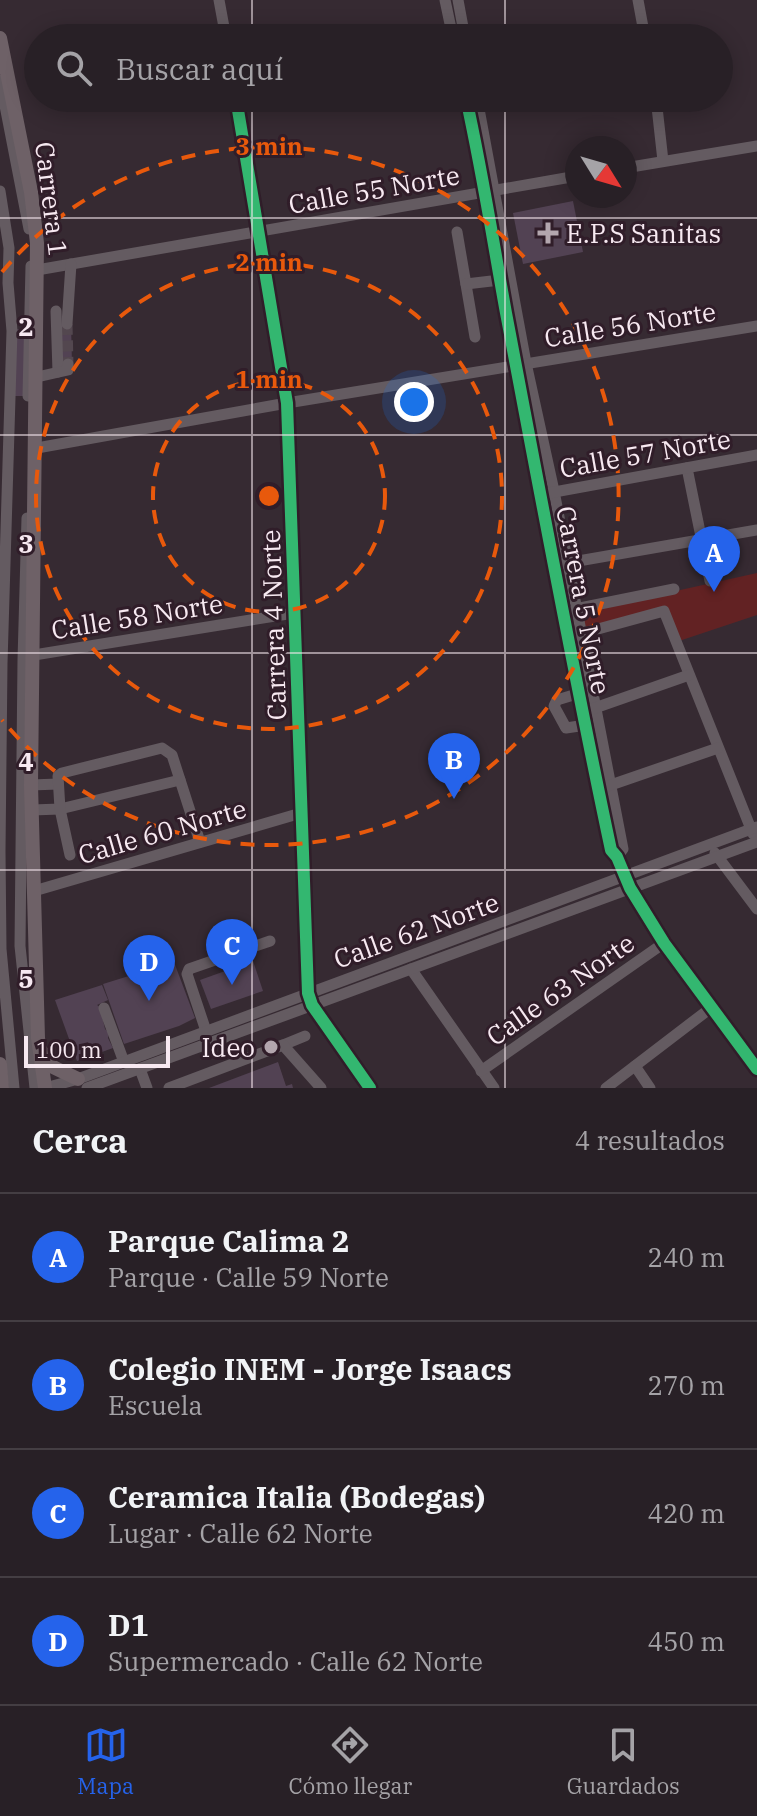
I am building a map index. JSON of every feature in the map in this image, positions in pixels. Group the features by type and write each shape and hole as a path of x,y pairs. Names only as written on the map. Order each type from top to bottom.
{"main road":[{"name":"Carrera 1","path":"0,38 36,220 37,448 31,785 38,1038 45,1088"},
{"path":"41,1051 53,1067 82,1083"},
{"path":"0,1064 2,1088"}],"street":[{"path":"219,0 223,24"},
{"path":"445,0 450,24"},
{"path":"458,0 462,24"},
{"path":"638,0 642,24"},
{"path":"0,80 30,234 20,946 35,1088"},
{"name":"Carrera 4 Norte","path":"239,112 287,403 308,993 312,1005 370,1088"},
{"name":"Carrera 5 Norte","path":"470,112 491,191 500,280 554,491 561,564 589,709 611,785 623,849 617,857"},
{"name":"Carrera 5 Norte","path":"479,112 540,495 575,609 580,693 589,709 586,725 611,850 664,943 756,1066"},
{"path":"658,112 663,161"},
{"path":"637,166 757,146"},
{"name":"Calle 55 Norte","path":"37,270 565,178"},
{"path":"0,191 9,248 12,331 2,663 1,949 14,1088"},
{"path":"457,232 475,337"},
{"path":"37,377 63,368 63,317 71,264"},
{"path":"466,284 500,280"},
{"path":"37,302 63,317"},
{"name":"Calle 56 Norte","path":"37,448 287,403 757,326"},
{"name":"Calle 57 Norte","path":"540,495 757,455"},
{"path":"687,468 710,581"},
{"path":"561,564 757,530"},
{"path":"575,609 674,589"},
{"path":"575,635 664,611 718,748 754,828 757,842"},
{"name":"Calle 58 Norte","path":"34,655 294,613"},
{"path":"589,709 689,675"},
{"path":"580,693 557,700 554,706 566,728 586,725"},
{"path":"70,855 60,809 58,776 162,748 172,755 200,842"},
{"path":"598,789 718,748"},
{"path":"32,810 60,809 180,780"},
{"path":"31,785 58,784"},
{"name":"Calle 60 Norte","path":"34,891 301,813"},
{"name":"Calle 62 Norte","path":"82,1083 124,1062 754,828"},
{"name":"Calle 62 Norte","path":"45,1088 140,1069 757,842"},
{"path":"710,846 757,909"},
{"path":"206,1031 187,974 189,969 270,941"},
{"name":"Calle 63 Norte","path":"481,1071 664,943"},
{"path":"411,969 494,1088"},
{"path":"606,1088 712,1007"},
{"path":"104,1008 124,1062"},
{"path":"169,1088 305,1036"},
{"path":"283,1045 321,1088"},
{"path":"635,1066 650,1088"},
{"path":"140,1069 147,1088"}],"shaded area":[{"path":"757,573 757,615 676,642 664,611 587,632 581,612"}],"building":[{"name":"E.P.S Sanitas","path":"565,203 565,208 574,208 583,252 523,264 513,213"},
{"path":"71,323 72,364 61,364 61,324"},
{"path":"15,329 25,330 25,396 15,396"},
{"path":"253,961 263,991 211,1009 200,980"},
{"path":"174,962 195,1018 124,1044 103,984"},
{"path":"102,985 108,1000 97,1005 113,1048 77,1061 55,1000"},
{"path":"278,1062 286,1086 292,1084 293,1088 209,1088"}],"tunnel":[{"path":"67,324 68,364"}],"cycle path":[{"path":"238,112 287,403 308,993 312,1005 370,1088"},
{"path":"469,112 611,850 664,943 757,1069"}],"place":[{"name":"E.P.S Sanitas","path":"548,233"},
{"name":"Parque Calima 2","path":"714,592"},
{"name":"Colegio INEM - Jorge Isaacs","path":"454,799"},
{"name":"Ceramica Italia (Bodegas)","path":"232,985"},
{"name":"D1","path":"149,1001"},
{"name":"Ideo","path":"271,1047"}]}
